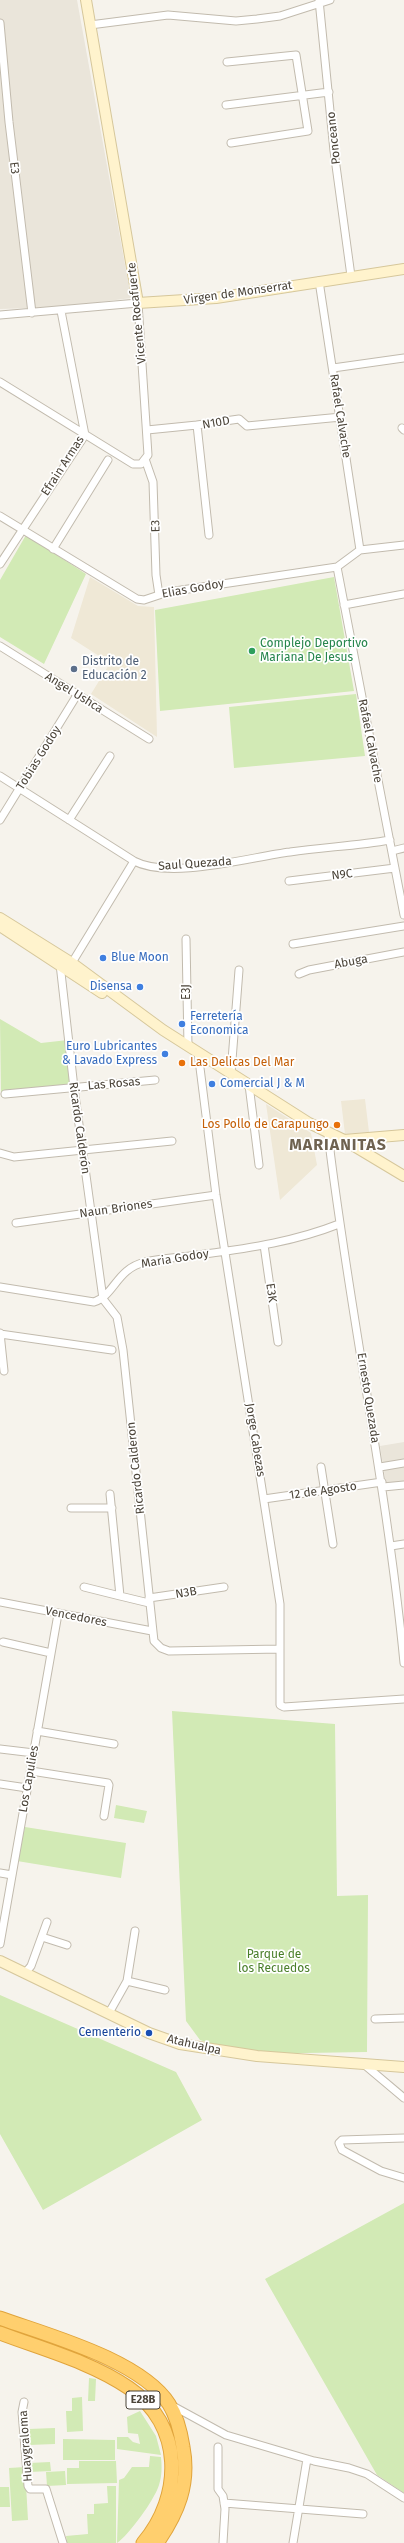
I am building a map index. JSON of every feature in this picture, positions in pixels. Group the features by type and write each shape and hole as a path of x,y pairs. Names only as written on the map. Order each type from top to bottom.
{"highway":[{"name":"E28B","path":"0,2318 85,2349 119,2364 138,2375 169,2404 182,2439 185,2482 178,2510 157,2543"},
{"name":"E28B","path":"0,2333 80,2364 116,2380 137,2394 155,2416 169,2444 173,2471 168,2500 160,2518 143,2543"}],"street":[{"name":"Vicente Rocafuerte","path":"86,0 138,304 147,430 148,455 145,459"},
{"path":"90,25 168,15 236,21 257,19 280,16 320,1 330,0"},
{"name":"Ponceano","path":"320,1 329,92 351,276"},
{"name":"E3","path":"0,23 9,122 32,313"},
{"path":"227,62 296,55 308,131 231,143"},
{"path":"226,104 329,92"},
{"name":"Virgen de Monserrat","path":"0,315 216,298 404,269"},
{"name":"Rafael Calvache","path":"319,281 341,417 360,550"},
{"name":"Efrain Armas","path":"0,564 85,435 61,311"},
{"path":"333,368 404,358"},
{"path":"0,382 133,464 140,464 145,459"},
{"name":"N10D","path":"209,535 197,425 239,420 246,426 341,417"},
{"path":"147,430 197,425"},
{"name":"E3","path":"145,459 152,473 153,482 158,595"},
{"path":"53,549 108,460"},
{"name":"Elias Godoy","path":"0,516 137,599 144,600 158,595 337,567 360,550 404,545"},
{"name":"Rafael Calvache","path":"337,567 395,868 402,892 404,915"},
{"path":"344,605 404,594"},
{"name":"Angel Ushca","path":"0,646 149,739"},
{"name":"Tobias Godoy","path":"0,820 77,695"},
{"path":"70,820 110,756"},
{"name":"Saul Quezada","path":"0,776 134,861 142,865 156,868 219,864 290,852 344,848 390,840"},
{"path":"392,850 404,848"},
{"path":"65,963 134,861"},
{"name":"N9C","path":"289,881 395,868"},
{"path":"0,918 65,963 144,1022 163,1030 328,1134 344,1140 404,1176"},
{"path":"0,926 65,963"},
{"path":"293,944 404,926"},
{"name":"E3J","path":"186,939 188,1046"},
{"name":"Abuga","path":"299,974 309,970 404,952"},
{"name":"Ricardo Calderón","path":"65,963 74,1088 103,1299"},
{"path":"231,1073 240,970"},
{"name":"Jorge Cabezas","path":"198,1052 216,1195 280,1604 279,1702 284,1707 404,1699"},
{"name":"Las Rosas","path":"5,1094 155,1080"},
{"path":"249,1085 259,1164"},
{"name":"Ernesto Quezada","path":"328,1134 339,1224 383,1484 391,1546 402,1604 404,1663"},
{"path":"344,1140 404,1135"},
{"path":"367,1154 364,1146 369,1138"},
{"path":"1,1156 14,1157 172,1141"},
{"name":"Naun Briones","path":"16,1223 216,1195"},
{"name":"Maria Godoy","path":"103,1299 122,1274 130,1268 145,1262 225,1252 264,1245 309,1236 339,1224"},
{"name":"E3K","path":"264,1245 278,1342"},
{"path":"0,1287 94,1302 103,1299"},
{"name":"Ricardo Calderon","path":"103,1299 116,1318 123,1350 154,1641 161,1648 169,1651 280,1649"},
{"path":"4,1371 0,1334 112,1350"},
{"path":"380,1467 404,1463"},
{"path":"321,1467 333,1544"},
{"name":"12 de Agosto","path":"264,1499 383,1484 404,1485"},
{"path":"110,1494 120,1596"},
{"path":"71,1508 112,1508"},
{"path":"391,1546 404,1544"},
{"name":"N3B","path":"149,1601 224,1587"},
{"path":"84,1588 149,1601"},
{"name":"Vencedores","path":"0,1602 152,1632"},
{"name":"Los Capulies","path":"0,1944 58,1614"},
{"path":"3,1642 51,1653"},
{"path":"37,1731 114,1744"},
{"path":"0,1749 34,1753"},
{"path":"31,1771 108,1783 109,1785 104,1816"},
{"path":"0,1784 27,1788"},
{"path":"0,1873 12,1875"},
{"path":"25,1974 31,1966 48,1922"},
{"path":"109,2013 128,1981 135,1931"},
{"path":"42,1937 67,1945"},
{"name":"Atahualpa","path":"0,1961 149,2033 195,2048 256,2056 366,2066 404,2067"},
{"path":"128,1981 165,1990"},
{"path":"375,2019 404,2018"},
{"path":"366,2066 404,2098"},
{"path":"404,2138 342,2140 339,2143 342,2150 381,2171 404,2178"},
{"name":"Huaygraloma","path":"24,2402 22,2412 28,2486 30,2489 46,2490 63,2543"},
{"path":"169,2404 226,2435 307,2459 368,2474 404,2498"},
{"path":"218,2447 218,2489 224,2503 223,2543"},
{"path":"293,2543 300,2510 307,2459"},
{"path":"224,2503 283,2506 300,2510 363,2514"}],"shaded area":[{"path":"0,0 77,0 131,298 61,307 0,309"},
{"path":"90,577 138,606 154,607 157,737 91,694 110,663 71,638"},
{"path":"365,1099 369,1132 345,1134 341,1101"},
{"path":"266,1104 311,1133 317,1165 280,1200"},
{"path":"404,1442 404,1481 386,1484 380,1446"}],"green space":[{"path":"26,535 86,574 44,664 0,637 0,580"},
{"name":"Complejo Deportivo Mariana De Jesus","path":"334,577 354,691 160,711 155,610"},
{"path":"356,694 365,756 234,768 229,707"},
{"path":"0,1019 41,1043 68,1040 74,1088 1,1097"},
{"name":"Parque de los Recuedos","path":"172,1711 335,1724 337,1896 368,1895 367,2052 243,2054 200,2040 186,2021"},
{"path":"116,1805 147,1811 144,1823 114,1818"},
{"path":"25,1827 126,1843 121,1878 17,1861"},
{"path":"0,1995 176,2072 202,2120 43,2210 0,2134"},
{"path":"404,2203 404,2493 377,2475 265,2279"},
{"path":"89,2378 96,2379 95,2401 88,2401"},
{"path":"82,2397 83,2431 67,2432 66,2411 72,2411 72,2398"},
{"path":"140,2411 156,2436 161,2455 117,2449 117,2437 128,2437 133,2442 140,2444 138,2434 128,2433 127,2417"},
{"path":"55,2428 55,2444 29,2445 28,2429"},
{"path":"63,2439 115,2440 115,2460 63,2460"},
{"path":"150,2456 161,2457 162,2471 157,2491 128,2533 117,2543 119,2480 124,2478 132,2467 149,2467"},
{"path":"79,2461 116,2461 117,2483 67,2484 67,2468 79,2468"},
{"path":"50,2462 51,2471 29,2472 29,2463"},
{"path":"25,2467 28,2520 12,2521 9,2468"},
{"path":"65,2471 66,2485 47,2486 46,2472"},
{"path":"107,2486 116,2486 116,2543 67,2543 66,2536 88,2534 87,2514 94,2514 94,2504 108,2503"},
{"path":"0,2487 9,2487 10,2507 0,2507"}],"place":[{"name":"Complejo Deportivo Mariana De Jesus","path":"252,651"},
{"name":"Distrito de Educación 2","path":"74,669"},
{"name":"Blue Moon","path":"103,958"},
{"name":"Disensa","path":"140,987"},
{"name":"Ferretería Economica","path":"182,1024"},
{"name":"Euro Lubricantes & Lavado Express","path":"165,1054"},
{"name":"Las Delicas Del Mar","path":"182,1063"},
{"name":"Comercial J & M","path":"212,1084"},
{"name":"Los Pollo de Carapungo","path":"337,1125"},
{"name":"Cementerio","path":"149,2033"}],"district":[{"name":"MARIANITAS","path":"338,1146"}]}
